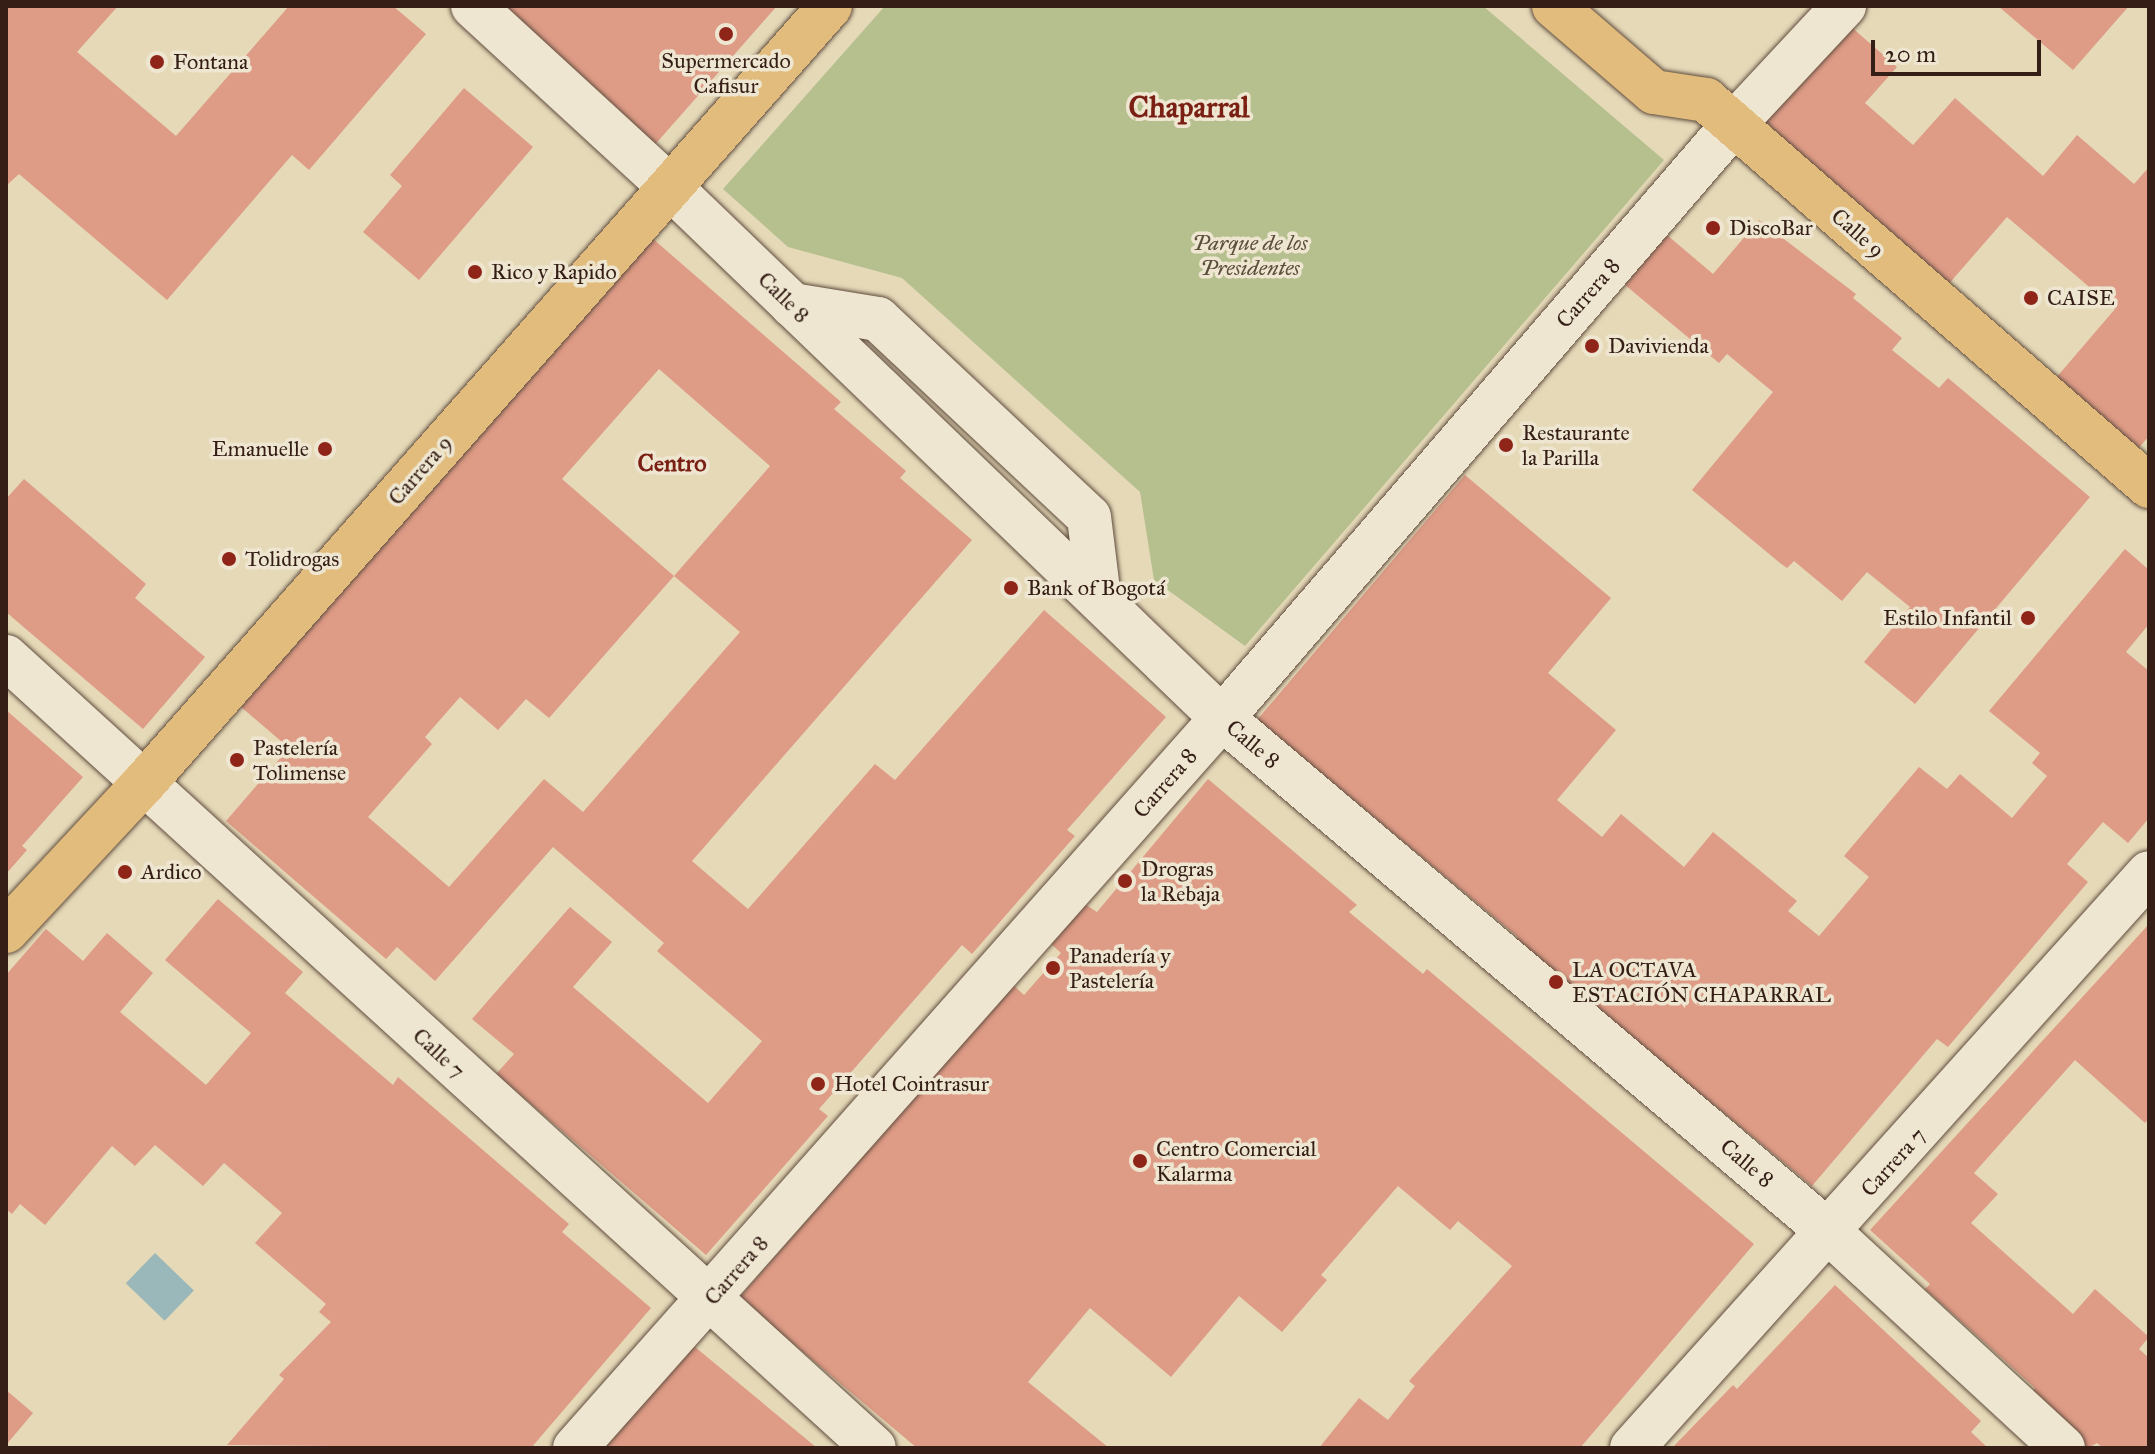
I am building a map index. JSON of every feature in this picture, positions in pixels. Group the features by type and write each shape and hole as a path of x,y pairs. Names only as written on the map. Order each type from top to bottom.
{"main road":[{"name":"Carrera 9","path":"6,931 145,782 830,6"},
{"name":"Calle 9","path":"1554,6 1654,92 1706,100 2149,486"}],"street":[{"name":"Calle 8","path":"473,6 670,187 1222,718 1830,1233 2063,1448"},
{"name":"Carrera 8","path":"575,1448 708,1302 1222,718 1733,125 1844,6"},
{"name":"Calle 7","path":"6,657 708,1302 874,1448"},
{"name":"Carrera 7","path":"1632,1448 1830,1233 2149,873"}],"green space":[{"name":"Parque de los Presidentes","path":"885,6 1483,6 1664,160 1245,646 1154,580 1140,492 902,278 788,247 723,189"}],"water":[{"path":"155,1253 194,1291 165,1321 126,1283"}],"building":[{"path":"6,6 118,6 77,52 176,136 289,6 393,6 426,34 309,170 292,155 167,300 19,174 6,186"},
{"path":"489,6 777,6 652,148"},
{"path":"1998,6 2129,6 2073,70"},
{"path":"1849,25 1897,67 1865,103 1913,145 1955,98 2043,176 2077,135 2134,184 2149,167 2149,436 2137,450 2055,379 2115,309 2007,217 1947,286 1761,123"},
{"path":"464,88 533,147 419,280 363,232 402,186 390,175"},
{"path":"1759,220 1856,294 1853,298 1902,338 1892,350 1939,388 1948,378 2090,497 1915,704 1864,662 1910,607 1867,572 1842,601 1794,561 1787,568 1780,563 1692,490 1773,392 1727,354 1719,363 1625,285 1667,235 1713,274"},
{"path":"652,238 841,402 834,409 906,471 900,478 972,540 692,861 748,909 875,764 895,780 1044,610 1166,717 1067,830 1075,836 972,954 962,945 819,1109 828,1116 706,1255 496,1074 514,1054 472,1019 570,907 612,942 573,987 708,1103 762,1041 657,951 664,943 553,847 435,981 397,947 386,959 226,821 289,748 241,707","holes":["659,369 770,466 674,576 562,479","674,576 740,632 583,812 544,779 449,887 368,817 432,744 425,737 460,697 498,730 526,699 549,718"]},
{"path":"1465,475 1611,598 1548,673 1616,730 1557,800 1602,837 1621,814 1684,867 1713,832 1797,901 1788,911 1819,936 1869,877 1844,856 1919,767 1947,789 1960,774 2012,818 2047,776 2032,763 2040,753 1989,711 2125,549 2149,570 2149,624 2126,652 2149,671 2149,818 2128,843 2103,822 2067,864 2088,882 1948,1047 1937,1039 1812,1186 1713,1104 1707,1112 1502,955 1518,937 1257,720"},
{"path":"24,479 146,584 135,598 205,657 143,729 6,612 6,499"},
{"path":"6,710 83,777 22,846 27,850 6,874"},
{"path":"1208,779 1357,905 1349,912 1423,974 1427,969 1754,1244 1580,1448 1319,1448 1359,1398 1388,1420 1415,1386 1409,1381 1512,1266 1458,1221 1450,1230 1398,1186 1321,1275 1327,1280 1282,1332 1239,1296 1171,1377 1090,1308 1028,1382 1109,1448 917,1448 739,1298 1012,984 1024,995 1061,953 1049,942 1083,903 1097,912"},
{"path":"218,899 303,972 285,993 393,1085 398,1077 569,1224 562,1232 651,1308 531,1448 227,1445 284,1379 279,1375 331,1322 319,1312 326,1304 255,1243 282,1213 224,1163 203,1186 155,1145 135,1166 112,1146 45,1225 20,1204 12,1214 6,1209 6,975 46,929 83,961 107,933 153,973 120,1012 206,1085 251,1033 165,960"},
{"path":"2149,924 2149,1118 2145,1123 2075,1060 1974,1173 1998,1194 1971,1223 2073,1314 2095,1289 2149,1337 2139,1349 2149,1358 2149,1448 2103,1448 2097,1443 2088,1448 2029,1396 2035,1388 1925,1289 1930,1284 1870,1230"},
{"path":"1835,1285 1981,1421 1971,1432 1988,1448 1672,1448 1733,1385 1737,1389"},
{"path":"689,1342 817,1448 599,1448"},
{"path":"6,1390 33,1413 6,1445"}],"place":[{"name":"Supermercado Cafisur","path":"726,34"},
{"name":"Fontana","path":"157,62"},
{"name":"DiscoBar","path":"1713,228"},
{"name":"Rico y Rapido","path":"475,272"},
{"name":"CAISE","path":"2031,298"},
{"name":"Davivienda","path":"1592,346"},
{"name":"Restaurante la Parilla","path":"1506,445"},
{"name":"Emanuelle","path":"325,449"},
{"name":"Tolidrogas","path":"229,559"},
{"name":"Bank of Bogotá","path":"1011,588"},
{"name":"Estilo Infantil","path":"2028,618"},
{"name":"Pastelería Tolimense","path":"237,760"},
{"name":"Ardico","path":"125,872"},
{"name":"Drogras la Rebaja","path":"1125,881"},
{"name":"Panadería y Pastelería","path":"1053,968"},
{"name":"LA OCTAVA ESTACIÓN CHAPARRAL","path":"1556,982"},
{"name":"Hotel Cointrasur","path":"818,1084"},
{"name":"Centro Comercial Kalarma","path":"1140,1161"}],"district":[{"name":"Chaparral","path":"1189,107"},
{"name":"Centro","path":"672,464"}]}
